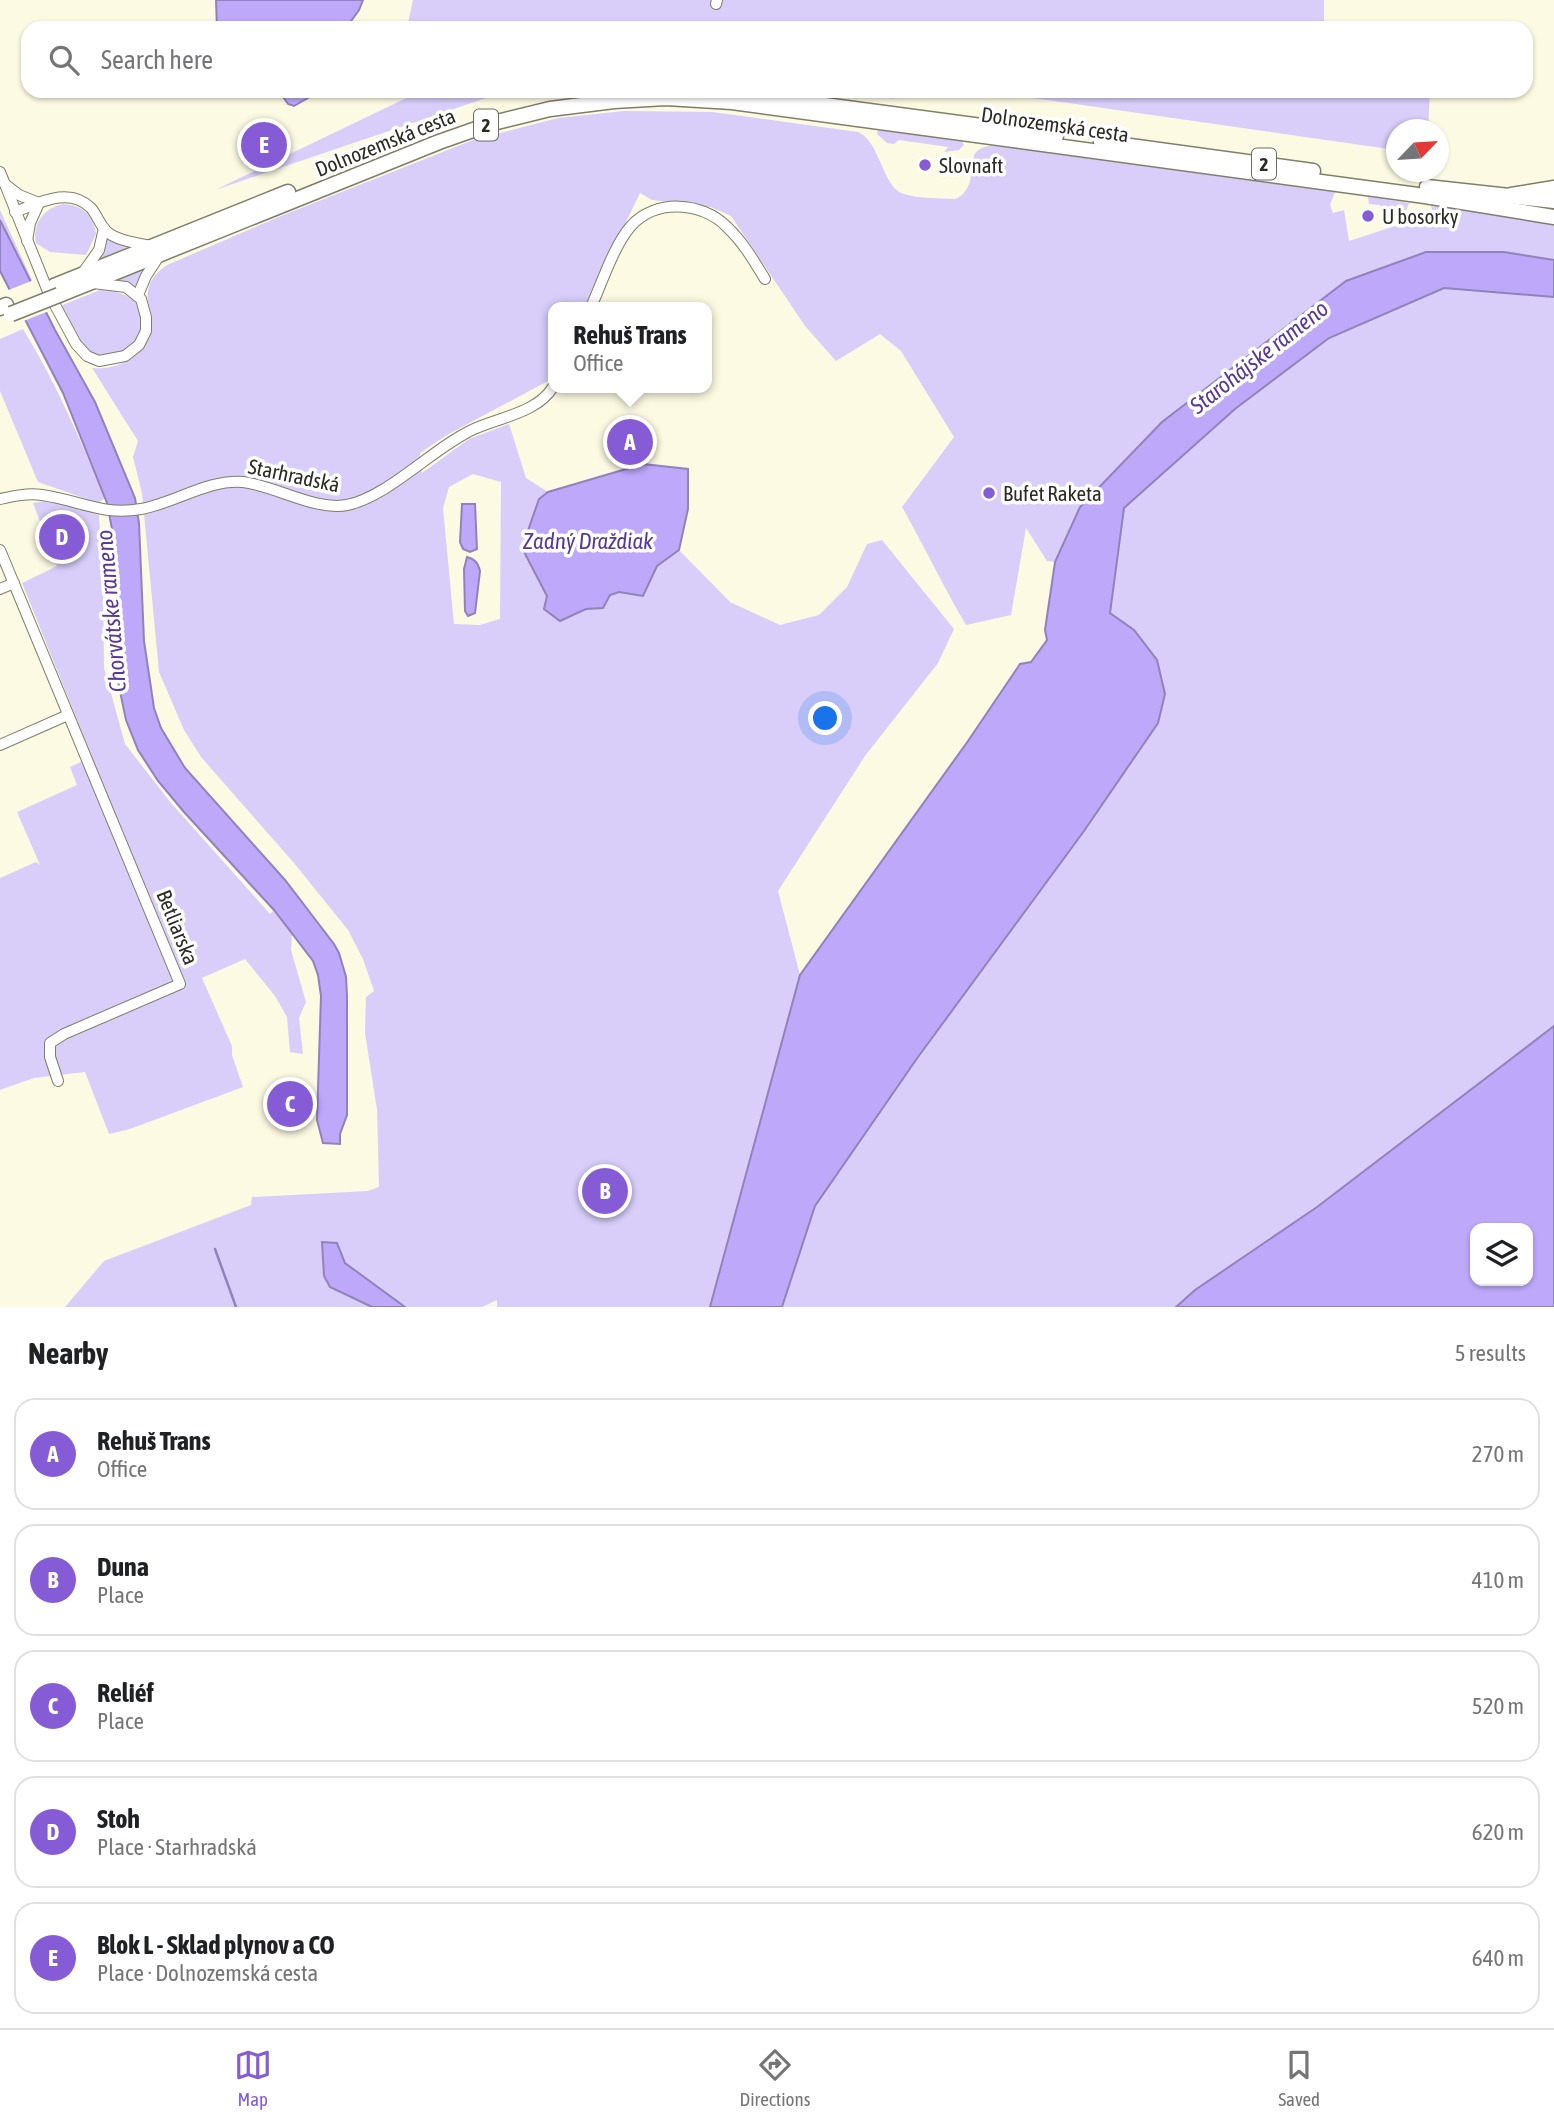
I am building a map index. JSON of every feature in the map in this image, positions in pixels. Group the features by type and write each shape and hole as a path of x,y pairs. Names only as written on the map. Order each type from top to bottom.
{"main road":[{"name":"Dolnozemská cesta","path":"4,311 464,122 532,103 567,98"},
{"name":"Dolnozemská cesta","path":"773,98 1506,197 1554,201"},
{"name":"Dolnozemská cesta","path":"156,250 481,127 566,107 646,99 722,101 800,111 1400,192 1554,217"},
{"path":"1506,197 1526,191 1554,188"}],"street":[{"path":"0,173 49,294 73,339 91,358 104,361 130,354 145,335 147,322 138,295 117,284 86,279 99,250 104,228"},
{"path":"5,184 19,195 40,203"},
{"path":"15,212 60,197 80,201 97,215 104,228 122,239 156,250 138,295"},
{"path":"27,241 30,223 40,203"},
{"path":"593,302 629,228 642,215 656,208 676,206 719,220 743,246 765,279"},
{"name":"Starhradská","path":"0,499 26,494 66,499 99,510 142,509 218,484 240,482 322,504 345,505 369,498 473,429 527,409 549,393"},
{"name":"Betliarska","path":"0,550 180,984 64,1034 50,1043 50,1057 58,1081"},
{"path":"0,589 14,583"},
{"path":"0,745 68,715"}],"shaded area":[{"path":"413,0 1324,0 1324,21 408,21"},
{"path":"406,98 486,98 215,190"},
{"path":"1033,98 1430,98 1429,119 1386,119 1386,149"},
{"path":"624,111 712,112 858,132 872,145 897,190 923,198 955,199 961,196 970,181 974,155 984,147 1005,147 1335,192 1330,205 1333,213 1344,210 1349,241 1398,225 1380,205 1369,204 1368,197 1409,203 1406,211 1410,221 1430,218 1433,212 1431,206 1554,222 1554,260 1504,252 1346,281 1162,422 1080,507 1055,562 1047,561 1026,528 1011,615 966,625 902,507 954,437 901,351 880,334 836,361 805,326 731,216 711,207 652,200 640,193 587,302 548,302 548,381 447,435 420,453 422,473 469,439 509,424 526,478 548,492 539,499 522,548 547,596 574,616 586,609 602,608 610,595 619,592 643,596 657,566 679,550 730,602 780,625 819,615 847,587 867,544 882,540 954,629 938,663 865,756 778,891 800,975 710,1307 497,1307 497,1300 482,1307 405,1307 345,1263 322,1242 324,1270 332,1286 372,1307 65,1307 104,1261 251,1205 252,1197 368,1191 379,1187 377,1110 365,1033 366,997 374,991 363,959 348,930 294,863 201,757 184,730 159,672 142,493 133,457 138,441 92,368 125,362 142,349 151,330 152,318 148,298 150,283 167,265 281,216 473,140 558,118","holes":["473,474 501,482 500,619 480,625 454,624 443,508 449,487"]},
{"path":"878,130 962,141 964,145 959,150 944,152 948,147 899,140 894,144 887,143 877,134"},
{"path":"63,204 76,206 86,212 92,221 96,234 86,255 50,252 36,243 36,229 41,218 50,209"},
{"path":"0,210 32,280 30,281 0,220"},
{"path":"108,238 128,247 99,259"},
{"path":"145,269 136,290 118,280"},
{"path":"1444,288 1554,297 1554,1026 1317,1207 1195,1290 1176,1307 783,1307 815,1206 918,1057 1084,831 1134,630 1110,613 1124,508 1235,409 1329,338"},
{"path":"100,290 124,295 138,305 143,318 140,332 132,345 120,354 105,357 85,348 60,306"},
{"path":"23,329 57,391 96,476 105,498 98,503 38,482 0,391 0,339"},
{"path":"51,500 99,515 104,668 125,744 171,803 270,914 274,910 292,932 291,950 306,1002 299,1018 303,1054 290,1052 287,1017 275,996 245,959 202,978 232,1046 232,1055 243,1087 130,1129 109,1134 85,1072 34,1078 0,1090 0,878 36,862 40,865 17,812 77,785 70,767 92,757 22,583 57,566 33,503"}],"water":[{"path":"216,0 363,0 351,21 217,21"},
{"path":"284,98 308,98 294,106 288,104"},
{"name":"Chorvátske rameno","path":"0,220 55,330 95,402 135,498 139,523 144,641 154,708 161,728 185,768 285,880 339,953 346,977 347,996 347,1115 340,1134 340,1144 323,1143 317,1120 321,996 313,961 274,910 158,781 138,750 126,720 117,677 112,529 107,503 63,393 0,271"},
{"name":"Starohájske rameno","path":"1426,252 1504,252 1554,260 1554,297 1444,288 1329,338 1235,409 1124,508 1110,613 1134,630 1157,660 1165,694 1158,723 1084,831 918,1057 815,1206 782,1307 710,1307 800,975 1020,664 1031,662 1047,640 1045,630 1055,562 1080,507 1162,422 1346,281"},
{"name":"Zadný Draždiak","path":"643,464 688,469 688,509 679,550 657,566 643,596 619,592 610,595 603,608 586,609 560,621 544,609 547,596 522,548 539,499 548,492"},
{"path":"462,504 475,504 477,549 470,552 463,549 460,542"},
{"path":"467,557 476,562 480,571 475,613 468,616 465,611 464,569"},
{"path":"1554,1026 1554,1307 1176,1307 1195,1290 1317,1207"},
{"path":"322,1242 337,1243 345,1263 405,1307 372,1307 330,1287 324,1276"}],"pier":[{"path":"34,280 49,311 21,322 6,291"}],"waterway":[{"path":"215,1249 236,1307"}],"place":[{"name":"Blok L - Sklad plynov a CO","path":"264,145"},
{"name":"Slovnaft","path":"925,165"},
{"name":"U bosorky","path":"1368,216"},
{"name":"Rehuš Trans","path":"630,442"},
{"name":"Bufet Raketa","path":"989,493"},
{"name":"Stoh","path":"62,537"},
{"name":"Reliéf","path":"290,1104"},
{"name":"Duna","path":"605,1191"}]}
